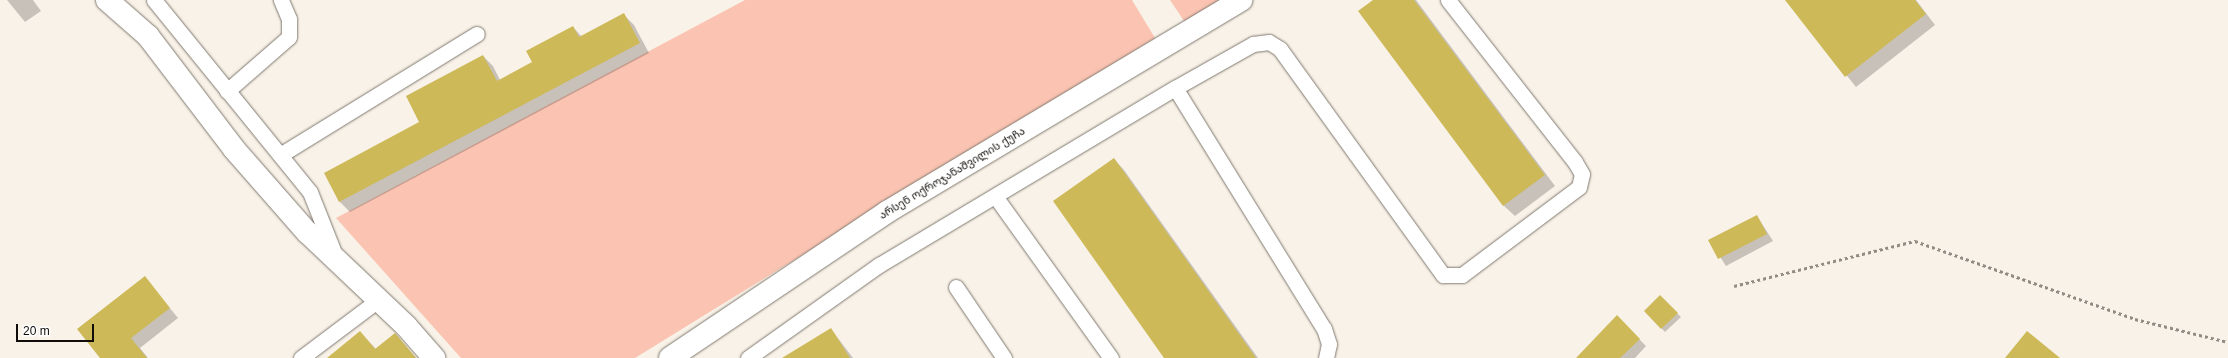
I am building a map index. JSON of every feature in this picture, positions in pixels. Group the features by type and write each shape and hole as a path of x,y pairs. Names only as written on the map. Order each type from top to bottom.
{"street":[{"path":"107,0 148,36 234,149 307,232 378,300 434,358"},
{"name":"არსენ ოქროჯანაშვილის ქუჩა","path":"670,358 887,212 1241,0"}],"lane":[{"path":"154,0 310,192 338,262"},
{"path":"227,91 289,37 289,19 281,0"},
{"path":"748,358 879,265 1175,88 1253,44 1269,42 1280,49 1443,275 1462,275 1579,187 1582,174 1448,0"},
{"path":"280,155 477,34"},
{"path":"1175,88 1324,329 1330,344 1326,358"},
{"path":"995,196 1110,358"},
{"path":"956,287 1004,358"},
{"path":"301,358 378,300"}],"path":[{"path":"1734,286 1915,241 2135,319 2228,342"}],"shaded area":[{"path":"745,0 1132,0 1155,38 635,358 461,358 336,218"},
{"path":"1170,0 1234,0 1190,30"}],"building":[{"path":"1373,0 1414,0 1545,175 1503,206 1358,11"},
{"path":"1785,0 1915,0 1926,14 1845,77"},
{"path":"624,13 640,43 339,202 324,173 419,122 406,96 483,55 497,81 532,62 526,51 573,26 579,37"},
{"path":"1114,158 1256,358 1164,358 1053,201"},
{"path":"1757,215 1767,234 1718,259 1708,240"},
{"path":"145,276 170,308 131,338 147,358 100,358 77,329"},
{"path":"1660,295 1678,313 1661,329 1644,311"},
{"path":"1617,315 1640,339 1620,358 1576,358"},
{"path":"831,328 850,358 782,358"},
{"path":"360,331 375,349 395,333 416,358 327,358"},
{"path":"2027,331 2060,358 2005,358"}]}
